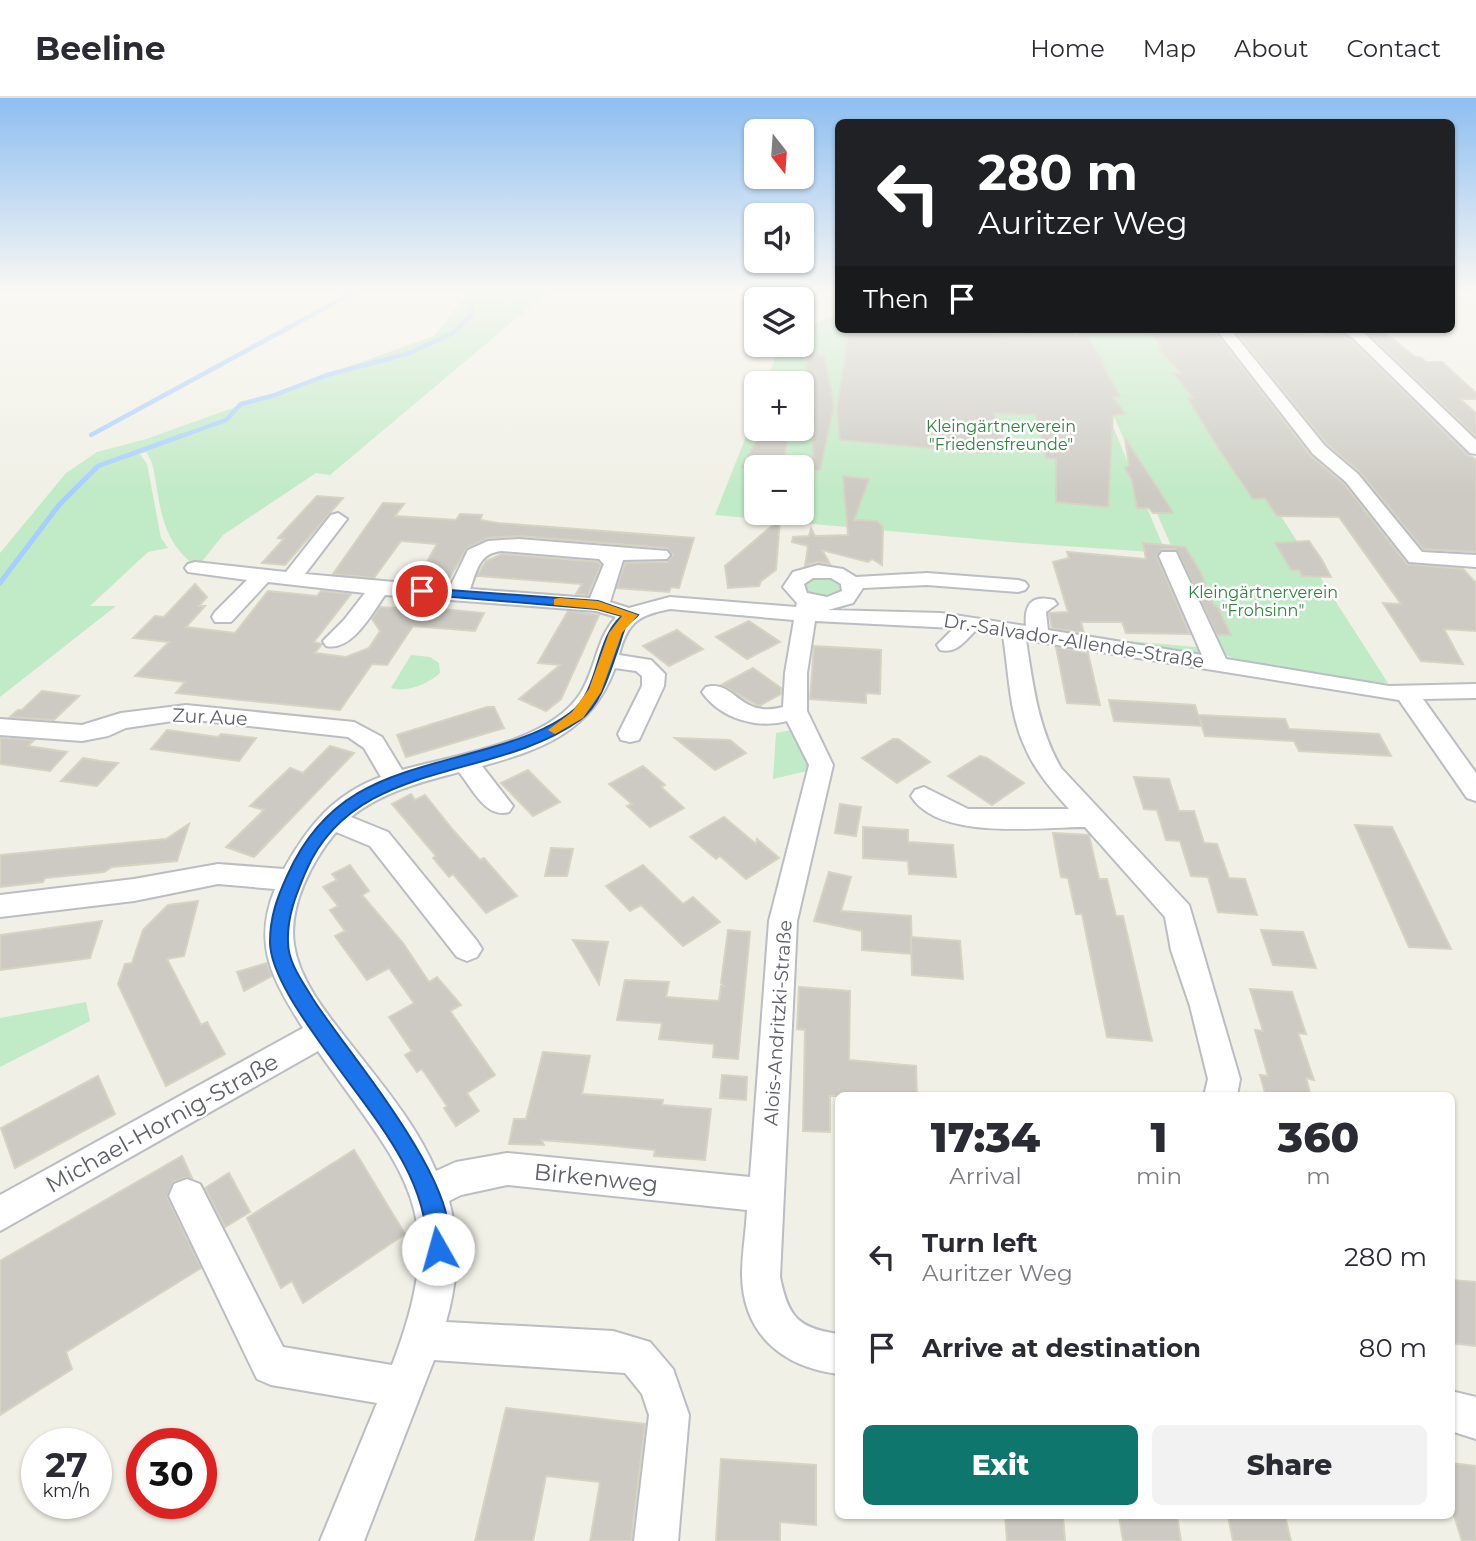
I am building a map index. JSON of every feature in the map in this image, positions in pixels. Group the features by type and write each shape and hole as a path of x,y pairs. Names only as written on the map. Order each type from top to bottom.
{"street":[{"path":"1246,358 1319,450 1352,478 1416,558 1476,561"},
{"path":"1379,358 1476,449"},
{"path":"290,580 338,519"},
{"path":"457,594 485,538 505,544 660,555"},
{"path":"598,605 614,564 613,557 603,553"},
{"path":"1169,556 1217,664"},
{"path":"195,568 290,580 598,605 632,615"},
{"path":"714,692 753,719 776,717 795,711 806,608 793,587 794,582 804,574 831,572 851,583 927,579 1017,586"},
{"path":"223,617 261,577"},
{"path":"806,608 838,602 851,594 851,583"},
{"path":"334,641 352,625 379,588"},
{"name":"Dr.-Salvador-Allende-Straße","path":"632,615 670,603 806,608 972,622 1389,693 1476,691"},
{"path":"1047,604 1035,609 1025,631 1027,716 1036,746 1052,774 1179,913 1186,950 1205,1006 1224,1079 1221,1092"},
{"path":"342,1541 420,1340 432,1298 438,1263 438,1234 430,1192 392,1126 323,1032 286,971 279,944 282,907 304,857 331,820 363,796 396,781 536,739 578,715 596,689 620,625 632,615"},
{"path":"948,646 972,622"},
{"path":"606,660 643,665 654,674 653,685 630,734"},
{"path":"1406,693 1476,792"},
{"name":"Alois-Andritzki-Straße","path":"795,711 818,749 821,765 783,921 761,1277 764,1302 772,1322 803,1346 835,1353"},
{"name":"Zur Aue","path":"0,727 82,733 100,730 121,721 186,712 354,730 373,743 396,781"},
{"path":"464,761 500,806"},
{"path":"924,796 952,814 968,818 1093,818"},
{"path":"331,820 379,839 467,949"},
{"path":"0,906 110,893 218,874 293,880"},
{"name":"Michael-Hornig-Straße","path":"0,1214 323,1032"},
{"name":"Birkenweg","path":"430,1192 456,1179 507,1169 765,1195"},
{"path":"187,1196 271,1365 403,1387"},
{"path":"420,1340 613,1351 636,1356 659,1383 669,1415 656,1541"},
{"path":"1455,1412 1476,1418"}],"green space":[{"path":"372,358 469,358 330,475 316,473 223,535 200,564 194,565 185,557 171,538 160,507 152,463 146,452 140,454 147,464 161,538 168,548 148,552 90,606 116,606 0,697 0,553 66,473 97,452 146,439"},
{"name":"Kleingärtnerverein \"Friedensfreunde\"","path":"775,358 1084,358 1166,553 814,524 814,455 744,455 744,518 715,515 744,441 814,441 814,371 770,371"},
{"name":"Kleingärtnerverein \"Frohsinn\"","path":"1088,358 1180,358 1388,683 1360,682 1232,658 1218,651"},
{"path":"820,574 839,579 844,591 835,598 806,596 799,584"},
{"path":"1057,629 1128,641 1196,647 1200,648 1203,657 1055,632"},
{"path":"411,655 430,657 439,663 440,673 417,686 391,688"},
{"path":"796,729 811,770 773,779 776,733"},
{"path":"86,1002 90,1021 0,1067 0,1018"}],"building":[{"path":"807,358 825,358 834,405 820,470 814,470 814,371 805,371"},
{"path":"845,358 1102,358 1120,396 1113,397 1125,414 1113,415 1108,507 1056,502 1056,459 1046,458 1036,415 994,413 1007,445 989,445 989,453 840,440 837,408"},
{"path":"1168,358 1235,358 1311,456 1344,484 1407,564 1463,569 1476,583 1476,631 1444,629 1463,664 1421,661 1383,603 1401,604 1339,517 1277,516 1265,498 1253,499 1188,398 1193,398 1173,373 1181,373"},
{"path":"1257,358 1370,358 1468,455 1476,459 1476,552 1423,549 1360,472 1327,444"},
{"path":"1395,358 1422,358 1426,362 1442,362 1476,393 1476,399 1460,399 1476,413 1476,436"},
{"path":"1125,438 1173,513 1153,513 1149,508 1137,508 1132,480 1125,468 1129,465"},
{"path":"756,441 787,441 785,455 749,455"},
{"path":"843,476 869,479 854,520 877,521 883,527 882,565 872,559 868,562 822,550 830,564 817,562 805,566 808,546 792,542 793,537 809,536 811,528 815,536 848,535"},
{"path":"317,496 343,498 285,565 262,563 284,539 278,538"},
{"path":"383,503 404,504 395,516 456,520 460,514 482,515 480,520 498,523 694,538 679,588 671,587 669,592 617,588 625,563 667,562 673,555 667,548 519,536 488,538 467,548 446,584 416,581 437,544 401,541 374,578 333,574"},
{"path":"773,525 780,525 776,570 761,581 759,586 728,588 725,566"},
{"path":"1309,541 1331,577 1302,576 1299,570 1291,570 1275,543"},
{"path":"1143,543 1185,547 1200,571 1214,606 1217,606 1231,635 1217,635 1176,549 1162,549 1157,557 1190,634 1126,633 1122,622 1081,622 1084,633 1052,628 1049,613 1068,612 1053,562 1069,558 1067,552 1146,559"},
{"path":"502,554 598,562 601,565 588,595 576,594 582,584 477,576 486,561"},
{"path":"195,584 207,597 199,606 205,606 186,627 235,633 268,591 317,596 321,591 351,594 314,642 322,644 315,653 346,657 369,648 380,631 372,619 380,607 399,608 405,599 436,601 432,608 484,613 475,631 413,626 387,665 372,664 340,710 176,693 185,682 135,676 169,642 133,638 155,616 164,617"},
{"path":"568,611 599,615 561,699 546,711 519,699 560,665 538,663"},
{"path":"749,621 780,642 747,659 716,637"},
{"path":"677,630 703,649 669,666 643,646"},
{"path":"814,646 881,650 880,694 866,693 866,703 810,699"},
{"path":"1056,647 1088,653 1100,705 1067,703"},
{"path":"753,668 781,688 781,694 759,706 721,685"},
{"path":"42,691 79,696 54,720 10,717 22,710"},
{"path":"1109,700 1195,705 1198,715 1285,719 1289,729 1379,734 1391,756 1299,751 1294,741 1205,736 1202,726 1114,721"},
{"path":"494,707 504,728 406,757 397,735"},
{"path":"167,730 218,737 221,734 256,738 239,761 151,749"},
{"path":"0,738 34,740 28,746 67,752 50,771 0,764"},
{"path":"675,738 730,740 746,753 715,770"},
{"path":"893,739 898,739 930,762 897,783 862,758"},
{"path":"330,746 354,753 254,857 226,847 264,810 250,806 290,768 303,773"},
{"path":"980,756 1024,783 992,805 948,776"},
{"path":"83,758 118,763 97,786 61,781"},
{"path":"643,766 665,785 661,787 684,808 650,827 627,806 632,804 609,784"},
{"path":"528,770 560,802 533,816 501,783"},
{"path":"1134,777 1169,779 1179,811 1194,811 1204,843 1217,844 1229,878 1245,879 1257,915 1218,912 1208,877 1191,876 1180,841 1166,840 1157,810 1144,809"},
{"path":"411,794 415,800 425,795 480,860 484,858 517,896 486,913 453,874 449,877 433,858 436,856 392,804"},
{"path":"840,804 861,807 856,836 835,833"},
{"path":"724,817 756,844 757,839 779,858 746,879 720,856 716,859 690,837"},
{"path":"189,824 177,861 112,867 104,872 45,878 43,882 0,887 0,855 166,839"},
{"path":"1355,825 1392,827 1451,949 1409,947"},
{"path":"863,827 908,830 908,842 953,845 956,877 909,874 908,861 863,858"},
{"path":"1053,833 1089,835 1099,879 1107,879 1116,916 1123,916 1152,1041 1107,1037 1082,914 1076,914 1068,878 1061,877"},
{"path":"551,848 573,849 567,876 545,876"},
{"path":"350,865 369,891 362,895 403,943 429,982 437,977 461,1005 450,1011 495,1075 467,1093 479,1111 456,1126 444,1108 447,1106 422,1069 417,1072 405,1055 412,1051 389,1017 414,1003 389,968 367,980 335,936 345,931 330,910 338,906 323,887 337,880 332,874"},
{"path":"643,865 683,904 693,897 720,922 683,946 641,905 630,911 606,886"},
{"path":"829,872 851,877 841,911 911,916 912,954 862,950 862,931 814,921"},
{"path":"198,901 184,956 167,959 201,1025 207,1022 225,1054 166,1086 118,984 125,964 132,963 143,930 168,905"},
{"path":"102,921 90,958 0,970 0,935"},
{"path":"728,930 750,932 738,1059 713,1057 714,1044 659,1039 662,1023 617,1020 625,980 669,982 666,997 719,1001 721,986 724,986 721,983"},
{"path":"1261,930 1303,932 1316,968 1273,965"},
{"path":"911,937 960,941 963,979 912,975"},
{"path":"573,940 608,942 599,984"},
{"path":"267,963 272,976 244,991 237,972"},
{"path":"799,987 850,991 849,1060 916,1066 917,1092 835,1092 835,1096 830,1096 830,1132 803,1131 805,1030 797,1029"},
{"path":"1250,989 1292,992 1306,1034 1298,1033 1314,1080 1306,1078 1310,1092 1265,1092 1260,1075 1268,1076 1255,1030 1263,1031"},
{"path":"543,1052 590,1056 582,1094 663,1100 662,1105 711,1109 705,1160 654,1156 655,1150 605,1145 541,1140 544,1145 509,1144 514,1119 526,1119"},
{"path":"722,1075 747,1077 746,1100 720,1098"},
{"path":"98,1076 115,1114 15,1168 1,1128"},
{"path":"354,1150 405,1234 303,1303 292,1281 281,1288 247,1218"},
{"path":"182,1156 192,1178 186,1177 173,1182 167,1197 201,1268 66,1352 72,1369 0,1415 0,1261"},
{"path":"229,1173 250,1212 225,1227 205,1188"},
{"path":"1455,1280 1476,1282 1476,1346 1455,1343"},
{"path":"506,1408 645,1424 631,1541 590,1541 600,1482 546,1476 533,1541 475,1541"},
{"path":"721,1459 816,1465 816,1525 780,1522 780,1541 716,1541"},
{"path":"1455,1463 1476,1466 1476,1541 1462,1541 1455,1519"},
{"path":"1005,1519 1063,1519 1065,1541 1007,1541"},
{"path":"1119,1519 1177,1519 1181,1541 1123,1541"},
{"path":"1229,1519 1286,1519 1291,1541 1233,1541"}],"waterway":[{"path":"91,435 232,358"},
{"path":"176,438 226,420 241,404 272,396 327,375 390,358"},
{"path":"0,583 59,505 98,466 181,436"}],"slow traffic":[{"path":"555,730 578,715 596,689 616,633 620,625 632,615 598,605 559,602"}],"route":[{"path":"422,591 598,605 632,615 620,625 596,689 578,715 536,739 396,781 349,805 331,820 317,837 304,857 282,907 278,926 279,944 286,971 323,1032 392,1126 430,1192 438,1249"}]}
